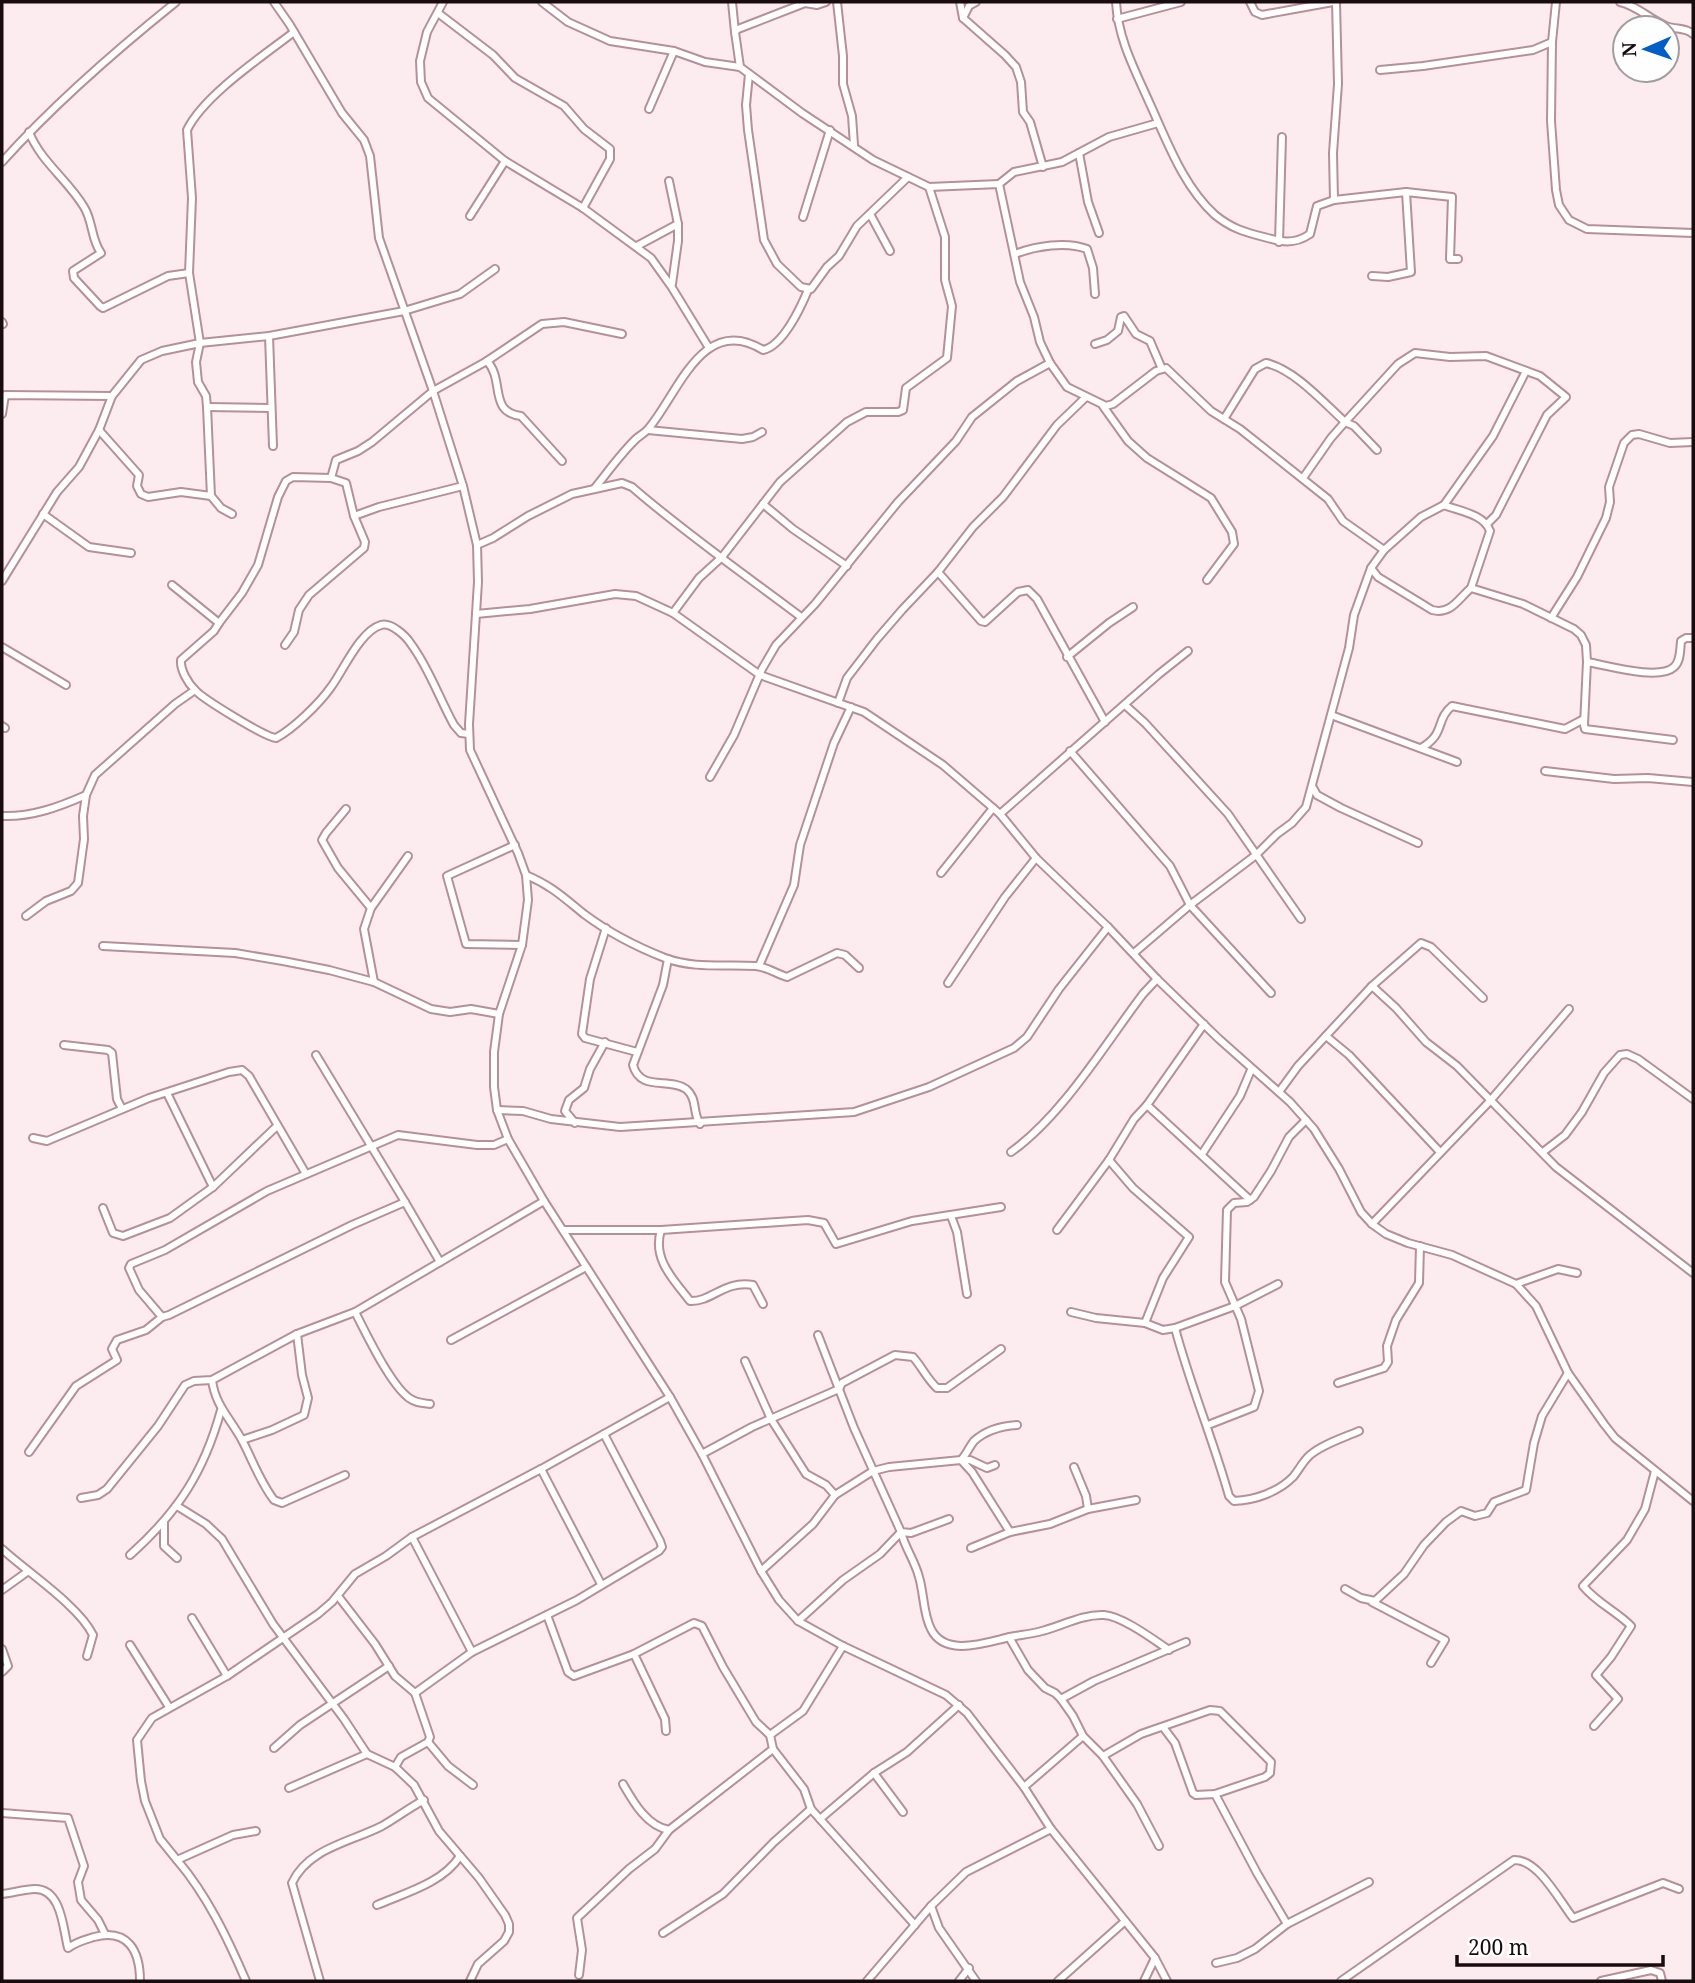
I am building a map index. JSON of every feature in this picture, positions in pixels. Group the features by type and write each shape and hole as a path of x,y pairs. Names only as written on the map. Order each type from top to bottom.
{"street":[{"path":"2,162 29,132 142,29 176,2"},
{"path":"274,2 342,113 364,139 370,156 379,238 433,391 463,486 477,545 469,734 472,756 515,845 526,875 528,900 522,945 499,1014 494,1052 497,1110 508,1139 544,1201 670,1397 761,1571 779,1600 798,1621 843,1646 946,1695 959,1705 1024,1787 1051,1829 1155,1958 1167,1981"},
{"path":"443,2 427,32 420,61 421,82 428,98 505,161 583,208 651,258 709,348"},
{"path":"542,2 568,22 610,41 674,51 705,62 740,67 783,100 873,159 929,187 973,183 999,184 1014,172 1062,162 1109,137 1158,123"},
{"path":"732,2 740,67"},
{"path":"735,32 804,3 817,5 826,2"},
{"path":"837,2 843,84 852,116 854,145"},
{"path":"960,2 963,18 1016,67 1021,82 1023,112 1030,122 1043,167"},
{"path":"963,18 969,6 976,2"},
{"path":"1116,2 1117,19 1132,67 1178,163 1198,195 1214,214 1234,230 1279,242 1300,240 1310,234 1317,206 1334,200 1406,192 1452,197 1450,259 1458,259"},
{"path":"1117,19 1181,2"},
{"path":"1250,2 1255,12 1262,15 1335,2 1338,84 1333,153 1334,200"},
{"path":"1556,2 1552,41 1551,121 1559,205 1569,220 1587,229 1693,233"},
{"path":"1620,2 1631,4 1667,27 1688,30 1693,34"},
{"path":"438,13 493,55 515,78 564,106 584,128 610,149 610,159 583,208"},
{"path":"232,514 221,508 211,496 206,396 198,382 196,362 200,343 190,273 192,198 187,130 191,121 230,81 294,32"},
{"path":"1380,69 1423,66 1532,50 1552,41"},
{"path":"649,109 674,51"},
{"path":"750,74 746,105 748,130 764,240 777,264 808,290"},
{"path":"803,217 830,130"},
{"path":"29,132 42,157 73,190 89,216 101,253 73,274 100,306 103,308 168,276 190,273"},
{"path":"1279,242 1282,137"},
{"path":"1079,153 1087,202 1099,233"},
{"path":"470,216 505,161"},
{"path":"594,489 637,438 648,430 685,373 709,348 726,340 739,340 749,341 763,350 769,349 790,325 808,290 839,256 857,226 908,177"},
{"path":"669,181 678,224 671,286"},
{"path":"999,184 1020,282 1049,363 1067,387 1103,406 1128,442 1147,458 1211,498 1227,522 1234,544 1207,580"},
{"path":"673,613 699,578 722,557 780,482 847,422 866,412 903,410 906,388 947,358 952,306 945,280 945,237 929,187"},
{"path":"1372,276 1388,277 1411,272 1406,192"},
{"path":"870,214 890,251"},
{"path":"637,246 678,224"},
{"path":"1015,254 1028,249 1062,245 1087,249 1093,268 1095,294"},
{"path":"2,581 43,514 79,467 99,430 112,396 141,360 162,351 200,343 269,336 404,311 460,294 495,270"},
{"path":"1095,344 1107,340 1118,331 1121,317 1124,316 1136,334 1150,341 1162,369 1172,373 1211,411 1303,478 1328,499 1343,521 1384,550"},
{"path":"331,478 336,460 372,442 433,391 486,361 542,324 564,322 622,334"},
{"path":"269,336 273,446"},
{"path":"1303,478 1345,422 1398,364 1415,353 1450,357 1486,356 1540,376 1566,397 1547,415 1496,515 1487,524"},
{"path":"486,361 494,374 497,392 505,410 510,415 521,416 562,461"},
{"path":"710,777 734,735 776,645 815,604 898,502 956,440 972,417 1017,381 1049,363"},
{"path":"1224,419 1255,369 1266,363 1273,364 1301,383 1345,422 1354,426 1377,450"},
{"path":"1103,406 1113,404 1162,369"},
{"path":"1134,953 1190,905 1256,855 1306,807 1349,648 1354,615 1370,568 1384,550 1422,517 1444,505 1493,436 1526,371"},
{"path":"2,414 3,395 112,396"},
{"path":"838,703 847,678 902,610 938,572 973,527 1003,497 1057,425 1086,397"},
{"path":"207,407 270,408"},
{"path":"99,430 139,475 137,486 141,494 148,498 181,492 211,496"},
{"path":"648,430 742,439 762,432"},
{"path":"1551,618 1577,577 1606,518 1610,502 1609,486 1624,443 1632,435 1639,434 1671,443 1693,442"},
{"path":"285,645 293,632 299,610 309,596 364,548 365,542 354,516 346,483 331,478 293,477 286,481 278,497 258,565 242,593 214,631 181,660 180,668 195,690 262,734 276,737 300,719 331,688 348,659 372,630 389,625 411,642 454,724 461,733 469,734"},
{"path":"477,545 556,502 622,483 632,487 693,537 801,617"},
{"path":"354,516 463,486"},
{"path":"763,504 793,529 847,566"},
{"path":"1370,568 1378,577 1432,610 1449,611 1471,588 1490,531 1487,524 1479,518 1444,505"},
{"path":"43,514 89,547 131,553"},
{"path":"938,572 981,621 985,622 1018,592 1028,590 1037,599 1105,722"},
{"path":"172,585 219,623"},
{"path":"1471,588 1523,604 1568,625 1581,635 1586,645 1587,662 1585,729 1673,740"},
{"path":"476,614 530,609 615,594 636,596 673,613 760,675 864,712 943,765 1000,814 1035,858 1251,1070 1279,1092 1306,1120 1339,1168 1362,1212 1373,1224 1397,1239 1482,1267 1516,1284 1536,1306 1568,1373 1615,1438 1693,1500"},
{"path":"1067,657 1133,607"},
{"path":"1587,662 1646,672 1664,672 1674,667 1679,659 1681,641 1693,638"},
{"path":"2,647 66,685"},
{"path":"1000,814 1143,687 1188,651"},
{"path":"26,916 46,901 71,891 78,883 86,795 95,775 175,704 195,690"},
{"path":"1125,705 1145,723 1228,814 1301,919"},
{"path":"1421,748 1434,740 1446,712 1452,706 1565,729 1584,719"},
{"path":"759,967 794,885 803,836 834,743 851,707"},
{"path":"1331,715 1457,762"},
{"path":"1070,751 1170,866 1190,905 1271,993"},
{"path":"1545,771 1614,779 1648,778 1693,782"},
{"path":"1312,786 1317,795 1341,808 1418,843"},
{"path":"2,816 23,817 86,795"},
{"path":"941,873 993,808"},
{"path":"346,809 322,840 338,868 371,908"},
{"path":"515,845 447,876 466,944 522,945"},
{"path":"374,982 364,929 371,908 408,856"},
{"path":"947,983 1035,858"},
{"path":"526,875 565,896 583,913 606,928 668,959 694,965 759,967 787,977 837,953 845,955 859,968"},
{"path":"497,1110 523,1111 575,1123 620,1127 700,1124 855,1112 909,1094 1014,1048 1027,1037 1068,977 1108,927"},
{"path":"606,928 590,979 582,1034 585,1038 637,1052"},
{"path":"1279,1092 1298,1066 1372,986 1421,943 1431,947 1483,998"},
{"path":"103,946 235,953 329,970 374,982 431,1009 450,1012 471,1009 499,1014"},
{"path":"668,959 663,985 633,1065 637,1076 651,1082 686,1089 695,1101 695,1115 700,1124"},
{"path":"1011,1152 1034,1133 1064,1098 1157,979"},
{"path":"1372,986 1426,1042 1457,1066 1556,1167 1693,1273"},
{"path":"1373,1224 1490,1101 1569,1009"},
{"path":"1057,1230 1110,1160 1134,1119 1147,1105 1204,1024"},
{"path":"1326,1036 1349,1055 1440,1152"},
{"path":"575,1123 565,1111 567,1105 583,1088 605,1042"},
{"path":"64,1045 108,1050 112,1053 117,1099 122,1109"},
{"path":"1543,1152 1565,1135 1582,1112 1604,1073 1620,1055 1627,1054 1638,1059 1693,1099"},
{"path":"316,1055 440,1262"},
{"path":"33,1138 47,1142 122,1109 229,1072 242,1070 249,1076 306,1174"},
{"path":"1202,1154 1240,1096 1251,1070"},
{"path":"167,1093 213,1187"},
{"path":"1147,1105 1250,1200"},
{"path":"1208,1425 1254,1407 1259,1391 1241,1319 1225,1282 1227,1210 1234,1202 1250,1200 1268,1178 1289,1137 1306,1120"},
{"path":"103,1208 113,1233 123,1236 170,1217 213,1187 277,1126"},
{"path":"162,1317 139,1290 128,1268 131,1264 165,1250 245,1202 398,1135 477,1145 494,1144 508,1139"},
{"path":"1110,1160 1133,1188 1189,1237 1163,1278 1145,1323"},
{"path":"81,1497 98,1495 107,1489 158,1426 186,1385 194,1381 212,1380 297,1334 355,1312 544,1201"},
{"path":"29,1452 76,1386 117,1360 112,1349 117,1340 146,1329 162,1317 405,1202"},
{"path":"563,1230 661,1230 750,1222 818,1221 824,1223 836,1244 912,1221 1001,1207"},
{"path":"951,1216 957,1232 967,1294"},
{"path":"661,1230 658,1241 659,1257 690,1300 699,1301 714,1292 742,1283 753,1285 763,1304"},
{"path":"1339,1383 1384,1368 1388,1362 1387,1346 1396,1320 1419,1283 1420,1246"},
{"path":"451,1340 586,1267"},
{"path":"1516,1284 1558,1269 1577,1273"},
{"path":"1071,1312 1096,1318 1145,1323 1163,1330 1235,1306 1278,1284"},
{"path":"355,1312 404,1394 419,1403 430,1404"},
{"path":"1175,1328 1189,1381 1208,1425 1229,1496 1234,1501 1265,1496 1294,1476 1308,1457 1319,1448 1359,1432"},
{"path":"242,1440 304,1415 308,1398 297,1334"},
{"path":"818,1335 873,1471 919,1574 930,1629 939,1639 973,1646 1042,1631 1083,1618 1105,1615 1113,1616 1169,1650"},
{"path":"702,1454 731,1437 839,1389 842,1383 895,1355 913,1357 928,1380 937,1388 947,1388 1001,1349"},
{"path":"744,1361 771,1419 806,1474 826,1485 835,1495"},
{"path":"1370,1601 1375,1601 1404,1574 1424,1545 1461,1511 1475,1516 1487,1513 1494,1502 1526,1490 1534,1443 1542,1416 1568,1373"},
{"path":"212,1380 221,1410 242,1440 274,1500 282,1503 345,1475"},
{"path":"246,1981 201,1893 160,1839 145,1801 137,1740 152,1718 227,1676 318,1614 338,1596 355,1574 412,1537 670,1397"},
{"path":"130,1555 164,1523 177,1506 215,1433 221,1410"},
{"path":"961,1460 974,1441 984,1434 1002,1426 1017,1425"},
{"path":"415,1693 472,1652 577,1600 662,1547 604,1434"},
{"path":"961,1460 972,1472 1010,1532"},
{"path":"761,1571 813,1524 835,1495 873,1471 889,1466 961,1460 970,1460 988,1468 995,1465"},
{"path":"1074,1467 1086,1496 1088,1509"},
{"path":"541,1469 601,1584"},
{"path":"1594,1727 1618,1699 1596,1675 1631,1626 1618,1613 1596,1601 1583,1586 1627,1540 1645,1509 1655,1471"},
{"path":"971,1548 1010,1532 1050,1524 1088,1509 1136,1500"},
{"path":"177,1506 206,1524 222,1539 259,1602 367,1755 395,1767 414,1785 439,1831 496,1901 509,1924 509,1931 504,1941 478,1964 470,1981"},
{"path":"901,1532 911,1533 949,1519"},
{"path":"164,1523 164,1546 177,1558"},
{"path":"798,1621 843,1580 880,1554 901,1532"},
{"path":"412,1537 472,1652"},
{"path":"2,1549 60,1597 90,1629 93,1635 87,1656"},
{"path":"2,1590 27,1572"},
{"path":"1345,1590 1445,1640 1431,1663"},
{"path":"338,1596 396,1676 415,1693 430,1737 428,1742 401,1757 395,1767"},
{"path":"547,1615 570,1675 574,1676 634,1654 694,1623 702,1626 756,1722 770,1735 773,1749 804,1789 811,1809 915,1925"},
{"path":"192,1618 227,1676"},
{"path":"1009,1637 1028,1670 1045,1688 1061,1699 1083,1736 1103,1756 1136,1804 1159,1846"},
{"path":"1061,1699 1094,1681 1186,1642"},
{"path":"130,1645 169,1707"},
{"path":"770,1735 803,1711 843,1646"},
{"path":"2,1649 8,1666 2,1672"},
{"path":"634,1654 665,1719 666,1731"},
{"path":"274,1748 283,1738 389,1665"},
{"path":"820,1819 874,1773 907,1752 959,1705"},
{"path":"1103,1756 1141,1734 1197,1713 1220,1711 1270,1762 1270,1773 1215,1794 1200,1796 1193,1793 1175,1743 1163,1727"},
{"path":"1024,1787 1083,1736"},
{"path":"428,1742 448,1766 473,1784"},
{"path":"579,1975 582,1950 577,1918 629,1869 655,1849 668,1830 773,1749"},
{"path":"289,1788 367,1755"},
{"path":"874,1773 903,1812"},
{"path":"623,1784 649,1822 659,1829 668,1830"},
{"path":"1215,1794 1256,1873 1287,1924"},
{"path":"320,1981 292,1883 296,1875 326,1849 380,1827 424,1800"},
{"path":"663,1933 723,1894 811,1809"},
{"path":"2,1813 68,1818 84,1866 78,1882 81,1900 98,1920 105,1934"},
{"path":"867,1981 931,1906 973,1867 1051,1829"},
{"path":"177,1860 233,1835 256,1830"},
{"path":"377,1905 437,1878 452,1868 460,1856"},
{"path":"1341,1981 1514,1860 1537,1868 1573,1919 1664,1883 1679,1889"},
{"path":"1216,1963 1237,1958 1255,1949 1287,1924 1369,1882"},
{"path":"2,1895 39,1889 49,1893 59,1906 68,1948 75,1943 105,1934 122,1937 137,1954 140,1981"},
{"path":"931,1906 945,1938 976,1981"},
{"path":"1058,1981 1124,1922"},
{"path":"1143,1981 1155,1958"},
{"path":"959,1981 969,1968"},
{"path":"1601,1981 1651,1970 1660,1973 1662,1981"}]}
